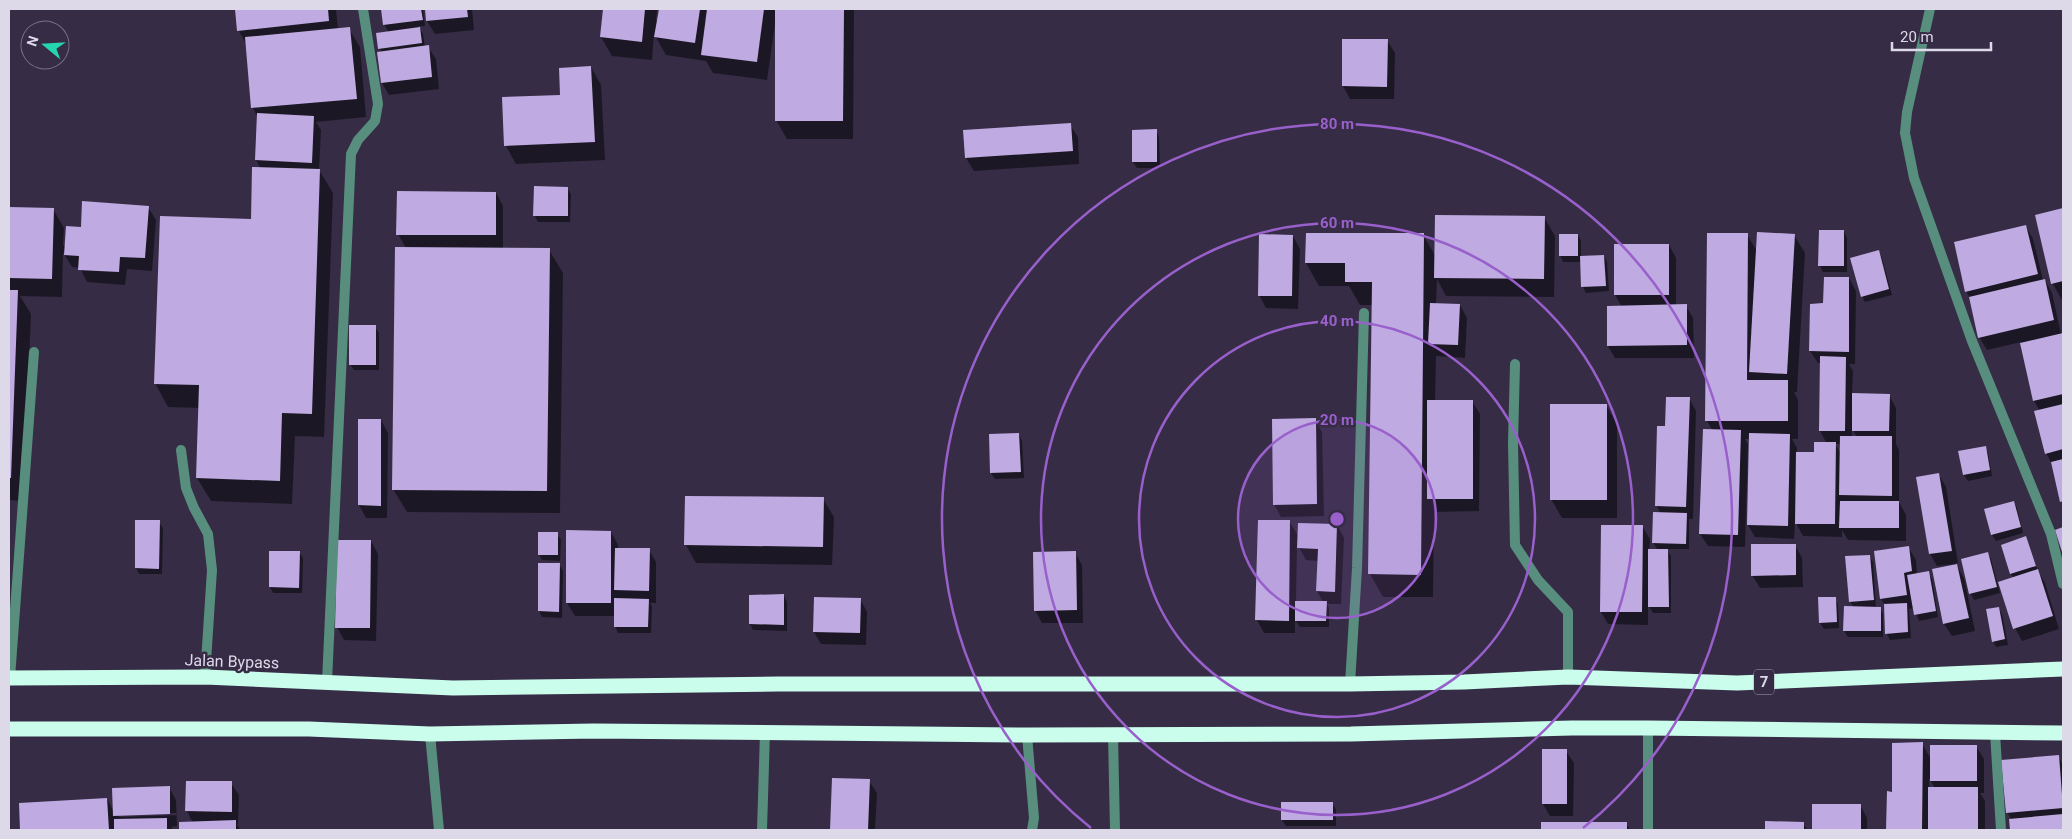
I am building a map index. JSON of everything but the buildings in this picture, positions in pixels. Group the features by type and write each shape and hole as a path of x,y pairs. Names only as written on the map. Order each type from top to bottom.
{"highway":[{"name":"7","path":"1568,677 1737,683 2063,669"},
{"name":"Jalan Bypass","path":"10,678 205,677 454,688 778,684 1350,684 1464,682 1568,677"},
{"path":"9,729 309,729 430,734 594,731 1112,735 1351,734 1572,728 1648,728 2063,733"}],"street":[{"path":"327,682 351,154 358,140 375,121 378,104 363,9"},
{"path":"1930,9 1905,133 1914,178 1972,341 2051,534 2063,584"},
{"path":"1350,684 1357,568 1364,314"},
{"path":"10,678 34,352"},
{"path":"1515,364 1513,443 1515,545 1538,580 1568,612 1568,677"},
{"path":"181,450 186,488 208,534 212,570 205,677"},
{"path":"1648,728 1648,830"},
{"path":"762,830 765,732"},
{"path":"1995,733 2001,830"},
{"path":"430,734 440,830"},
{"path":"1027,734 1034,818 1032,830"},
{"path":"1112,735 1115,830"}]}
